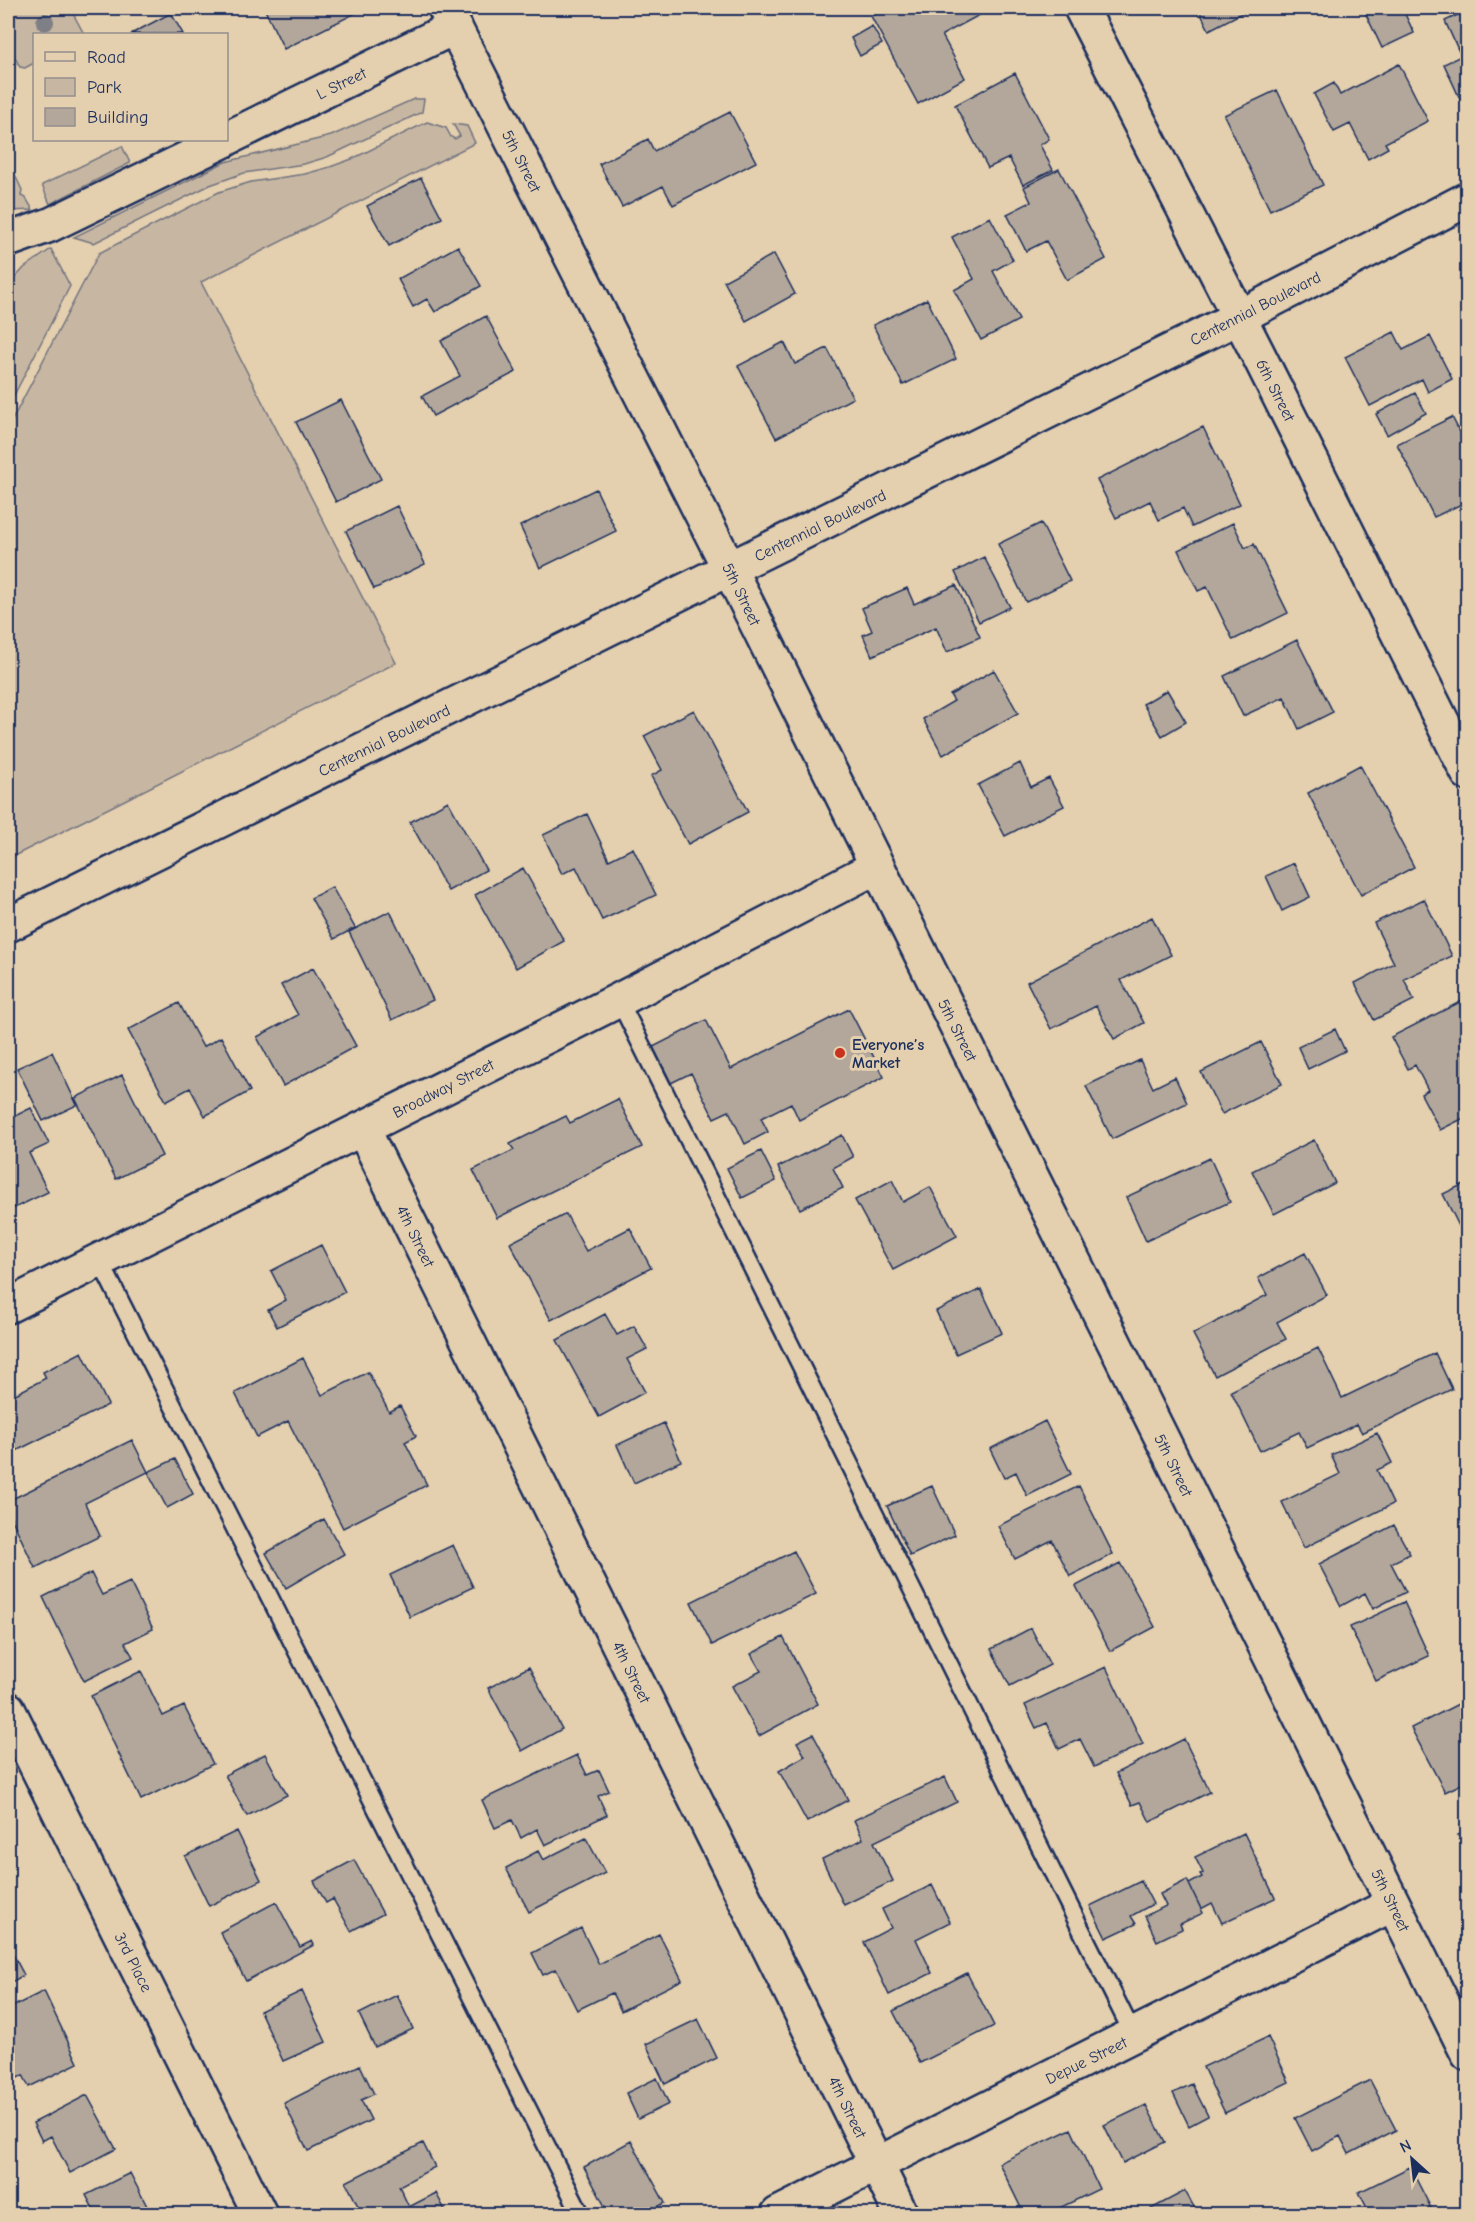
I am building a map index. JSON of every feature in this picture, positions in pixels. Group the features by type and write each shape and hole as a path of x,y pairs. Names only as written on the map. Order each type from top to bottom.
{"street":[{"name":"6th Street","path":"1081,8 1239,317 1467,773"},
{"name":"L Street","path":"228,138 450,17"},
{"name":"5th Street","path":"450,17 730,570 1467,2054"},
{"name":"L Street","path":"8,240 50,225 222,141"},
{"name":"Centennial Boulevard","path":"8,925 1239,317 1467,199"},
{"name":"Broadway Street","path":"8,1306 619,1000 876,867"},
{"name":"4th Street","path":"363,1129 902,2214"},
{"name":"3rd Place","path":"8,1709 260,2214"},
{"name":"Depue Street","path":"778,2214 1393,1904"}],"lane":[{"path":"619,1000 1134,2036"},
{"path":"99,1259 581,2214"}],"green space":[{"path":"8,8 70,8 83,33 33,33 33,64 25,68 20,67 8,44"},
{"path":"414,99 424,99 422,112 327,157 304,164 244,173 210,185 94,243 74,237 225,162 331,136"},
{"path":"427,122 446,128 451,137 455,139 460,136 453,124 467,126 475,143 201,282 396,663 8,859 8,428 99,253 219,192 251,182 305,174 330,167 352,159"},
{"path":"122,146 130,163 50,204 42,185"},
{"path":"8,160 22,190 21,196 26,198 33,210 8,211"},
{"path":"51,249 70,286 8,407 8,286 24,268"}],"building":[{"path":"264,8 354,8 356,13 284,49"},
{"path":"887,8 982,8 985,12 942,35 965,78 918,104 871,16"},
{"path":"1198,8 1245,8 1246,11 1209,30"},
{"path":"1363,8 1402,8 1414,33 1382,48"},
{"path":"1468,10 1468,98 1461,101 1444,64 1461,56 1445,21"},
{"path":"171,13 182,33 133,33"},
{"path":"872,26 882,44 860,56 851,38"},
{"path":"1399,64 1428,121 1385,143 1388,148 1368,159 1350,124 1334,132 1314,94 1334,83 1340,95"},
{"path":"1015,73 1049,139 1040,145 1053,170 1023,185 1009,158 988,168 955,105"},
{"path":"1277,90 1323,185 1270,210 1224,115"},
{"path":"730,112 756,162 673,205 663,186 622,207 599,164 648,139 654,151"},
{"path":"1059,169 1106,259 1067,280 1046,241 1026,251 1007,214 1031,202 1024,187"},
{"path":"421,178 442,218 389,246 367,206"},
{"path":"990,217 1013,260 993,271 1019,320 981,340 954,290 974,279 952,237"},
{"path":"458,246 481,286 435,312 427,299 413,307 398,279"},
{"path":"774,254 795,294 746,321 724,281"},
{"path":"927,299 956,359 903,385 873,325"},
{"path":"486,316 516,372 433,416 422,396 460,376 441,341"},
{"path":"1394,332 1403,350 1430,336 1452,379 1428,392 1422,379 1370,406 1345,357"},
{"path":"784,342 795,364 827,348 853,398 776,438 738,366"},
{"path":"1415,393 1426,413 1387,435 1376,414"},
{"path":"341,400 381,479 336,502 296,422"},
{"path":"1452,417 1468,448 1468,501 1434,517 1397,444"},
{"path":"1203,427 1240,504 1192,527 1183,508 1159,520 1150,501 1116,518 1097,480"},
{"path":"596,489 616,531 540,568 520,526"},
{"path":"397,506 425,564 374,589 346,531"},
{"path":"1041,523 1070,581 1026,602 998,544"},
{"path":"1233,523 1245,548 1254,544 1288,613 1233,640 1207,587 1198,591 1178,550"},
{"path":"1468,536 1468,557 1459,540"},
{"path":"984,557 1010,607 979,622 955,572"},
{"path":"956,585 980,637 947,652 936,627 872,656 863,635 872,631 862,608 907,588 914,604"},
{"path":"1297,640 1333,712 1299,729 1284,697 1243,716 1224,676"},
{"path":"994,670 1018,713 943,755 923,719 954,701 950,695"},
{"path":"1167,690 1186,722 1162,736 1143,704"},
{"path":"694,710 748,812 688,844 651,776 662,770 644,736"},
{"path":"1020,763 1031,787 1049,778 1064,806 1005,836 978,785"},
{"path":"1360,765 1414,867 1361,895 1308,793"},
{"path":"448,801 486,870 448,891 410,822"},
{"path":"587,814 609,860 633,848 656,895 602,920 576,867 562,874 543,835"},
{"path":"1294,863 1310,897 1282,911 1266,876"},
{"path":"523,868 564,941 516,968 475,895"},
{"path":"332,887 355,928 334,939 311,898"},
{"path":"1424,899 1452,956 1404,979 1414,1000 1374,1020 1355,983 1394,963 1374,923"},
{"path":"390,911 433,1000 392,1020 349,932"},
{"path":"1152,917 1171,955 1121,980 1144,1023 1114,1039 1096,1006 1051,1029 1027,982"},
{"path":"313,968 356,1046 283,1086 257,1037 298,1015 281,985"},
{"path":"1468,998 1468,1116 1440,1130 1421,1094 1428,1090 1415,1065 1408,1069 1391,1037"},
{"path":"179,1003 203,1047 221,1037 250,1091 205,1116 190,1088 166,1101 128,1030"},
{"path":"849,1009 884,1077 799,1120 791,1103 761,1118 768,1132 745,1144 729,1111 714,1118 691,1073 671,1083 653,1047 706,1020 731,1069"},
{"path":"1335,1029 1345,1051 1308,1069 1298,1047"},
{"path":"1261,1042 1282,1084 1222,1114 1201,1072"},
{"path":"52,1052 77,1105 43,1121 17,1068"},
{"path":"1140,1060 1153,1088 1175,1077 1187,1103 1112,1139 1086,1086"},
{"path":"122,1075 162,1156 116,1179 75,1098"},
{"path":"618,1099 642,1147 497,1218 473,1170 514,1150 510,1144 566,1116 570,1123"},
{"path":"31,1108 49,1144 29,1153 48,1192 8,1211 8,1110 11,1118"},
{"path":"842,1135 853,1157 833,1168 843,1188 800,1209 778,1167"},
{"path":"1314,1140 1335,1183 1274,1214 1252,1171"},
{"path":"761,1151 776,1181 742,1198 727,1168"},
{"path":"1210,1158 1230,1202 1146,1241 1126,1197"},
{"path":"892,1180 903,1202 930,1187 957,1236 893,1270 855,1200"},
{"path":"1468,1182 1468,1235 1464,1236 1443,1194"},
{"path":"566,1214 586,1251 630,1228 651,1268 551,1320 510,1243"},
{"path":"321,1245 345,1292 277,1327 268,1310 286,1300 271,1271"},
{"path":"1305,1253 1327,1295 1277,1322 1286,1339 1215,1376 1193,1334 1267,1295 1258,1278"},
{"path":"981,1289 1002,1333 956,1354 936,1311"},
{"path":"605,1314 617,1335 634,1326 647,1349 627,1359 645,1392 599,1417 557,1340"},
{"path":"1318,1348 1342,1398 1435,1353 1452,1389 1362,1433 1357,1424 1307,1448 1299,1432 1260,1451 1231,1391"},
{"path":"82,1352 108,1405 8,1455 8,1398 46,1378 43,1372"},
{"path":"303,1358 322,1395 368,1372 389,1412 400,1406 416,1436 405,1442 427,1485 343,1528 288,1421 257,1437 235,1393"},
{"path":"1045,1421 1071,1474 1027,1496 1016,1472 1004,1478 990,1449"},
{"path":"664,1423 681,1461 634,1483 617,1445"},
{"path":"1377,1433 1392,1463 1377,1470 1393,1504 1304,1548 1282,1502 1340,1474 1331,1455"},
{"path":"132,1440 148,1472 85,1503 100,1536 35,1568 8,1511 8,1501"},
{"path":"175,1459 193,1494 167,1508 148,1472"},
{"path":"932,1486 955,1535 910,1556 887,1506"},
{"path":"1079,1486 1113,1554 1070,1576 1052,1540 1015,1559 998,1526"},
{"path":"324,1519 344,1554 286,1588 266,1553"},
{"path":"1394,1525 1410,1554 1391,1563 1406,1592 1373,1609 1365,1593 1341,1606 1319,1564"},
{"path":"453,1545 473,1587 410,1617 390,1575"},
{"path":"794,1551 816,1594 712,1645 691,1602"},
{"path":"1120,1563 1155,1627 1110,1651 1076,1586"},
{"path":"91,1573 102,1595 130,1582 153,1629 125,1643 133,1657 84,1681 43,1597"},
{"path":"1404,1602 1429,1656 1376,1681 1350,1627"},
{"path":"1031,1628 1050,1665 1010,1686 991,1649"},
{"path":"783,1637 818,1704 759,1736 732,1686 761,1671 751,1654"},
{"path":"1468,1665 1468,1685 1459,1669"},
{"path":"529,1667 562,1729 522,1751 488,1688"},
{"path":"1106,1667 1143,1744 1094,1767 1080,1739 1059,1749 1047,1723 1036,1728 1025,1705"},
{"path":"141,1671 163,1716 184,1706 213,1764 141,1800 91,1696"},
{"path":"1468,1699 1468,1781 1445,1792 1411,1728"},
{"path":"813,1734 848,1800 807,1822 779,1771 805,1756 797,1742"},
{"path":"1184,1739 1210,1792 1150,1822 1140,1802 1132,1805 1116,1773"},
{"path":"265,1754 287,1795 247,1816 225,1775"},
{"path":"577,1755 587,1775 599,1770 609,1791 598,1796 607,1815 545,1845 537,1829 521,1838 512,1820 495,1828 482,1800"},
{"path":"945,1777 957,1802 874,1842 893,1881 844,1905 822,1859 863,1839 854,1820"},
{"path":"1468,1830 1468,1853 1458,1835"},
{"path":"237,1831 261,1880 209,1906 185,1856"},
{"path":"1244,1833 1275,1898 1222,1923 1212,1903 1201,1909 1189,1884 1202,1877 1200,1874 1203,1873 1195,1857"},
{"path":"586,1838 605,1873 529,1912 506,1868 538,1851 543,1860"},
{"path":"354,1860 383,1914 351,1931 333,1899 326,1903 314,1881"},
{"path":"1187,1880 1203,1913 1180,1924 1182,1929 1157,1941 1145,1916 1166,1906 1160,1894"},
{"path":"1141,1881 1153,1904 1131,1916 1136,1924 1106,1938 1090,1906"},
{"path":"932,1885 950,1922 916,1939 932,1973 889,1995 864,1942 891,1928 882,1909"},
{"path":"276,1902 300,1947 312,1941 314,1945 246,1981 220,1932"},
{"path":"581,1928 599,1964 659,1934 682,1980 621,2011 612,1993 577,2010 556,1969 543,1975 532,1953"},
{"path":"8,1945 24,1975 8,1984"},
{"path":"967,1973 994,2026 920,2063 893,2011"},
{"path":"44,1991 78,2063 29,2087 23,2075 8,2083 8,2009"},
{"path":"302,1991 326,2042 283,2061 260,2011"},
{"path":"397,1995 413,2029 375,2047 359,2014"},
{"path":"698,2019 717,2058 665,2084 646,2044"},
{"path":"1268,2037 1289,2082 1225,2113 1203,2067"},
{"path":"360,2065 374,2094 361,2100 371,2120 308,2151 284,2103"},
{"path":"657,2078 669,2104 638,2119 626,2093"},
{"path":"1370,2080 1396,2130 1349,2154 1340,2136 1312,2151 1295,2118"},
{"path":"1192,2084 1208,2116 1189,2126 1173,2093"},
{"path":"87,2095 116,2149 70,2173 51,2136 42,2141 33,2123"},
{"path":"1146,2105 1165,2142 1123,2163 1104,2125"},
{"path":"1071,2129 1099,2189 1047,2214 1024,2214 999,2163"},
{"path":"631,2141 665,2203 644,2214 609,2214 584,2167"},
{"path":"423,2143 435,2167 399,2186 409,2207 436,2193 447,2214 362,2214 346,2182"},
{"path":"1410,2167 1434,2214 1386,2214 1383,2207 1370,2214 1359,2192"},
{"path":"130,2173 151,2214 96,2214 86,2195"},
{"path":"1185,2191 1198,2214 1154,2214 1151,2209"}],"place":[{"name":"Everyone’s Market","path":"840,1053"}]}
